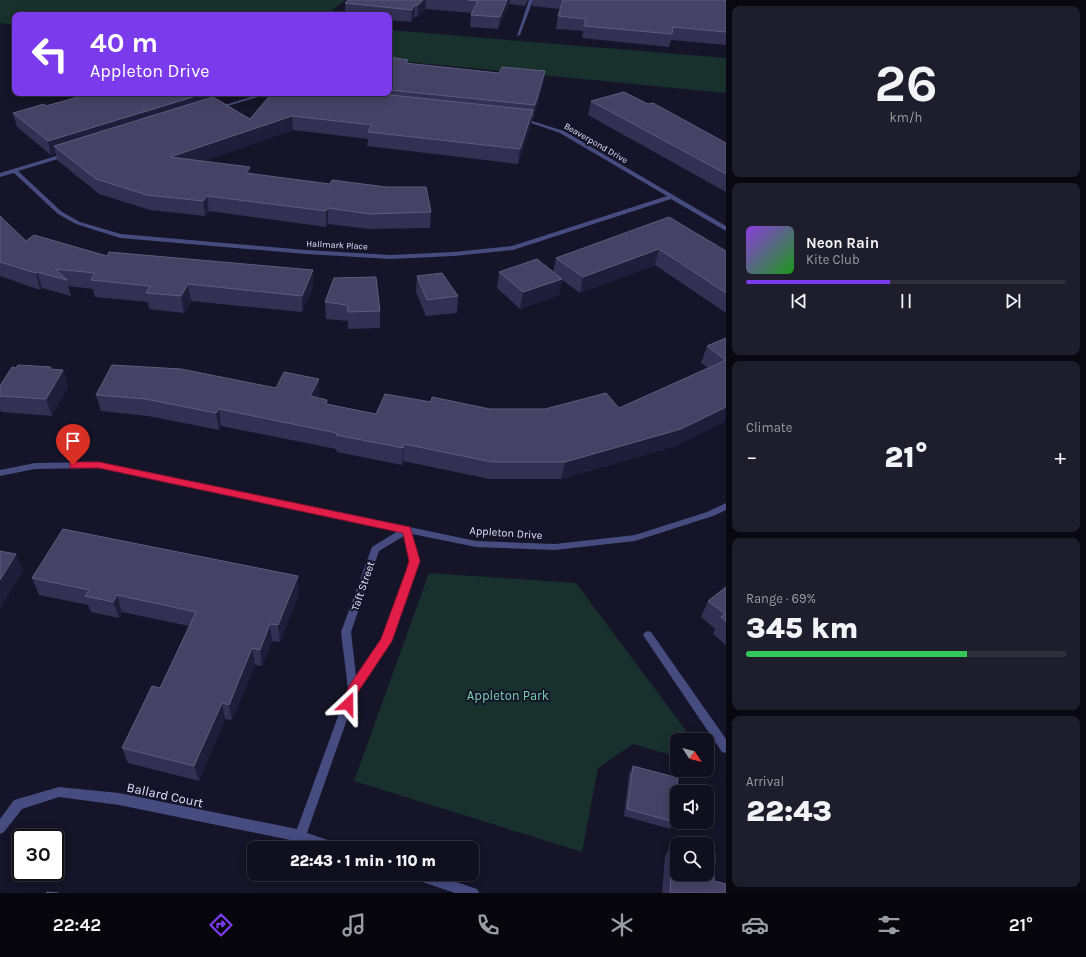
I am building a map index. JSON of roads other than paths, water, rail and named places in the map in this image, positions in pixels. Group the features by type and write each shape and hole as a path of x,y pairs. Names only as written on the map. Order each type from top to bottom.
{"street":[{"path":"518,35 531,0"},
{"path":"211,110 258,96"},
{"name":"Beaverpond Drive","path":"517,121 532,122 562,132 726,229"},
{"path":"0,175 72,153"},
{"name":"Hallmark Place","path":"15,171 60,213 78,223 120,236 306,252 391,257 454,254 513,248 671,197"},
{"name":"Appleton Drive","path":"0,473 34,466 99,465 476,544 555,547 635,538 710,514 726,506"},
{"name":"Taft Street","path":"300,836 353,689 386,641 414,561 407,530 375,549 346,632 353,689"},
{"path":"648,635 726,748"},
{"name":"Ballard Court","path":"0,828 18,804 59,792 119,799 300,836 315,841"},
{"path":"436,881 473,893"}],"park label":[{"name":"Appleton Park","path":"508,695"}]}
